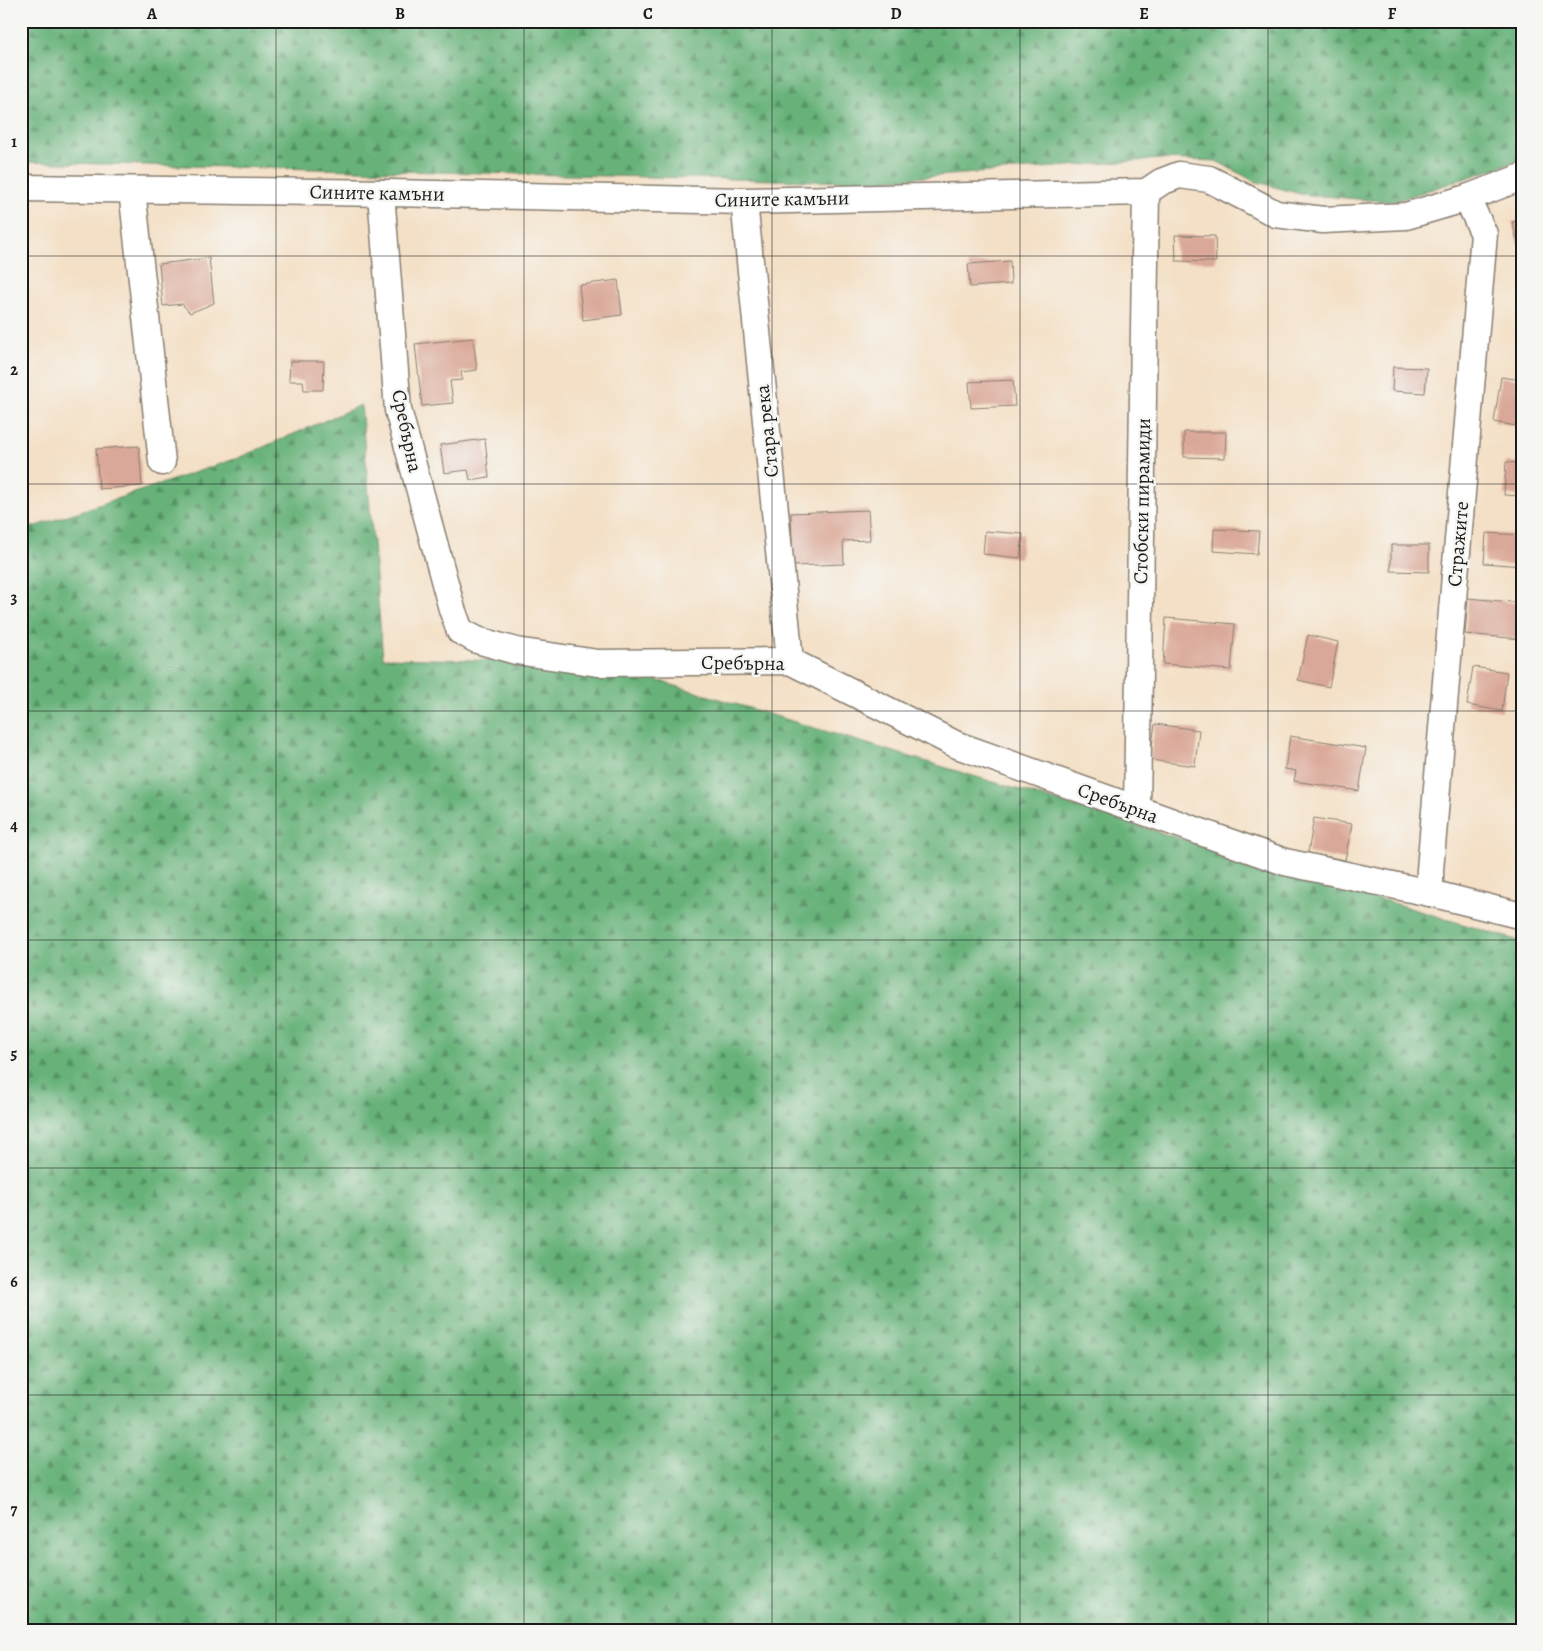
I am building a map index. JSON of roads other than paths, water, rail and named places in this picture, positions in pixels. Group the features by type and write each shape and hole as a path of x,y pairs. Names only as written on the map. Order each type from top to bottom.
{"street":[{"name":"Сините камъни","path":"21,188 380,193 744,202 1146,192 1161,182 1179,175 1209,179 1276,214 1323,220 1406,216 1468,198 1522,177"},
{"path":"132,190 162,462"},
{"name":"Стобски пирамиди","path":"1137,809 1146,192"},
{"name":"Сребърна","path":"380,193 398,410 452,609 460,631 477,640 516,651 598,663 790,661 957,745 1285,862 1430,893 1522,916"},
{"name":"Стражите","path":"1430,893 1431,850 1484,234 1468,198"},
{"name":"Стара река","path":"744,202 790,661"}]}
